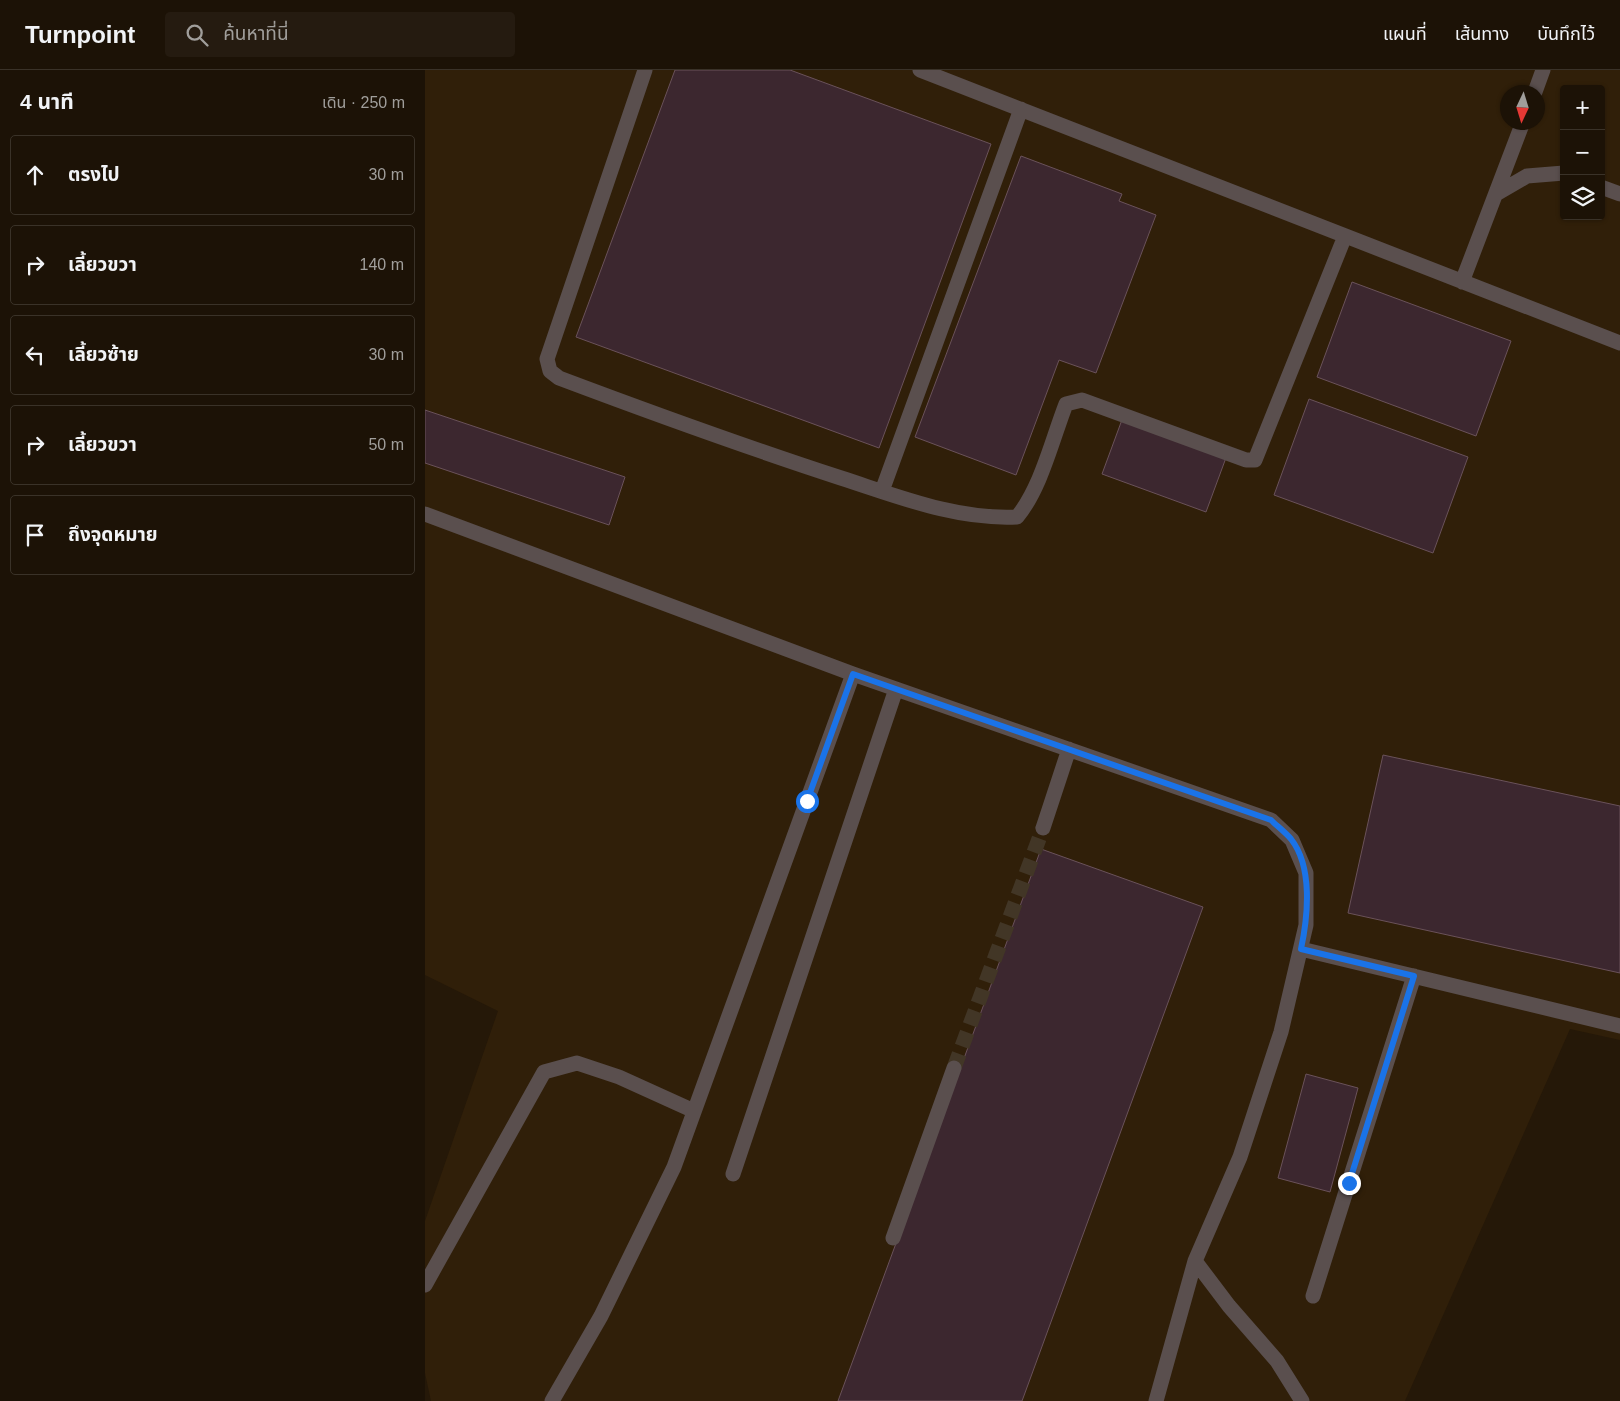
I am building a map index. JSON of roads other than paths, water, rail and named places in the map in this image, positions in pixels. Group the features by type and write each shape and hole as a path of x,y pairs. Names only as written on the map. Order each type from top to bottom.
{"lane":[{"path":"645,70 547,359 549,371 559,378 720,439 882,491 965,515 996,518 1017,517 1026,506 1033,492 1066,404 1082,400 1246,460 1255,460 1345,236"},
{"path":"920,70 1620,343"},
{"path":"1538,85 1543,70"},
{"path":"882,491 1021,109"},
{"path":"1462,282 1520,130"},
{"path":"1496,194 1527,176 1560,173"},
{"path":"1605,188 1620,194"},
{"path":"425,514 853,674 1271,820 1292,840 1306,873 1307,925 1281,1032 1240,1157 1195,1261 1156,1401"},
{"path":"552,1401 601,1316 673,1167 853,674"},
{"path":"733,1174 896,689"},
{"path":"1043,828 1069,750"},
{"path":"1301,949 1620,1026"},
{"path":"1313,1296 1414,976"},
{"path":"425,1285 544,1072 577,1063 619,1077 694,1111"},
{"path":"893,1238 954,1068"},
{"path":"1195,1261 1229,1306 1277,1361 1302,1401"}],"tunnel":[{"path":"954,1068 1043,828"}]}
